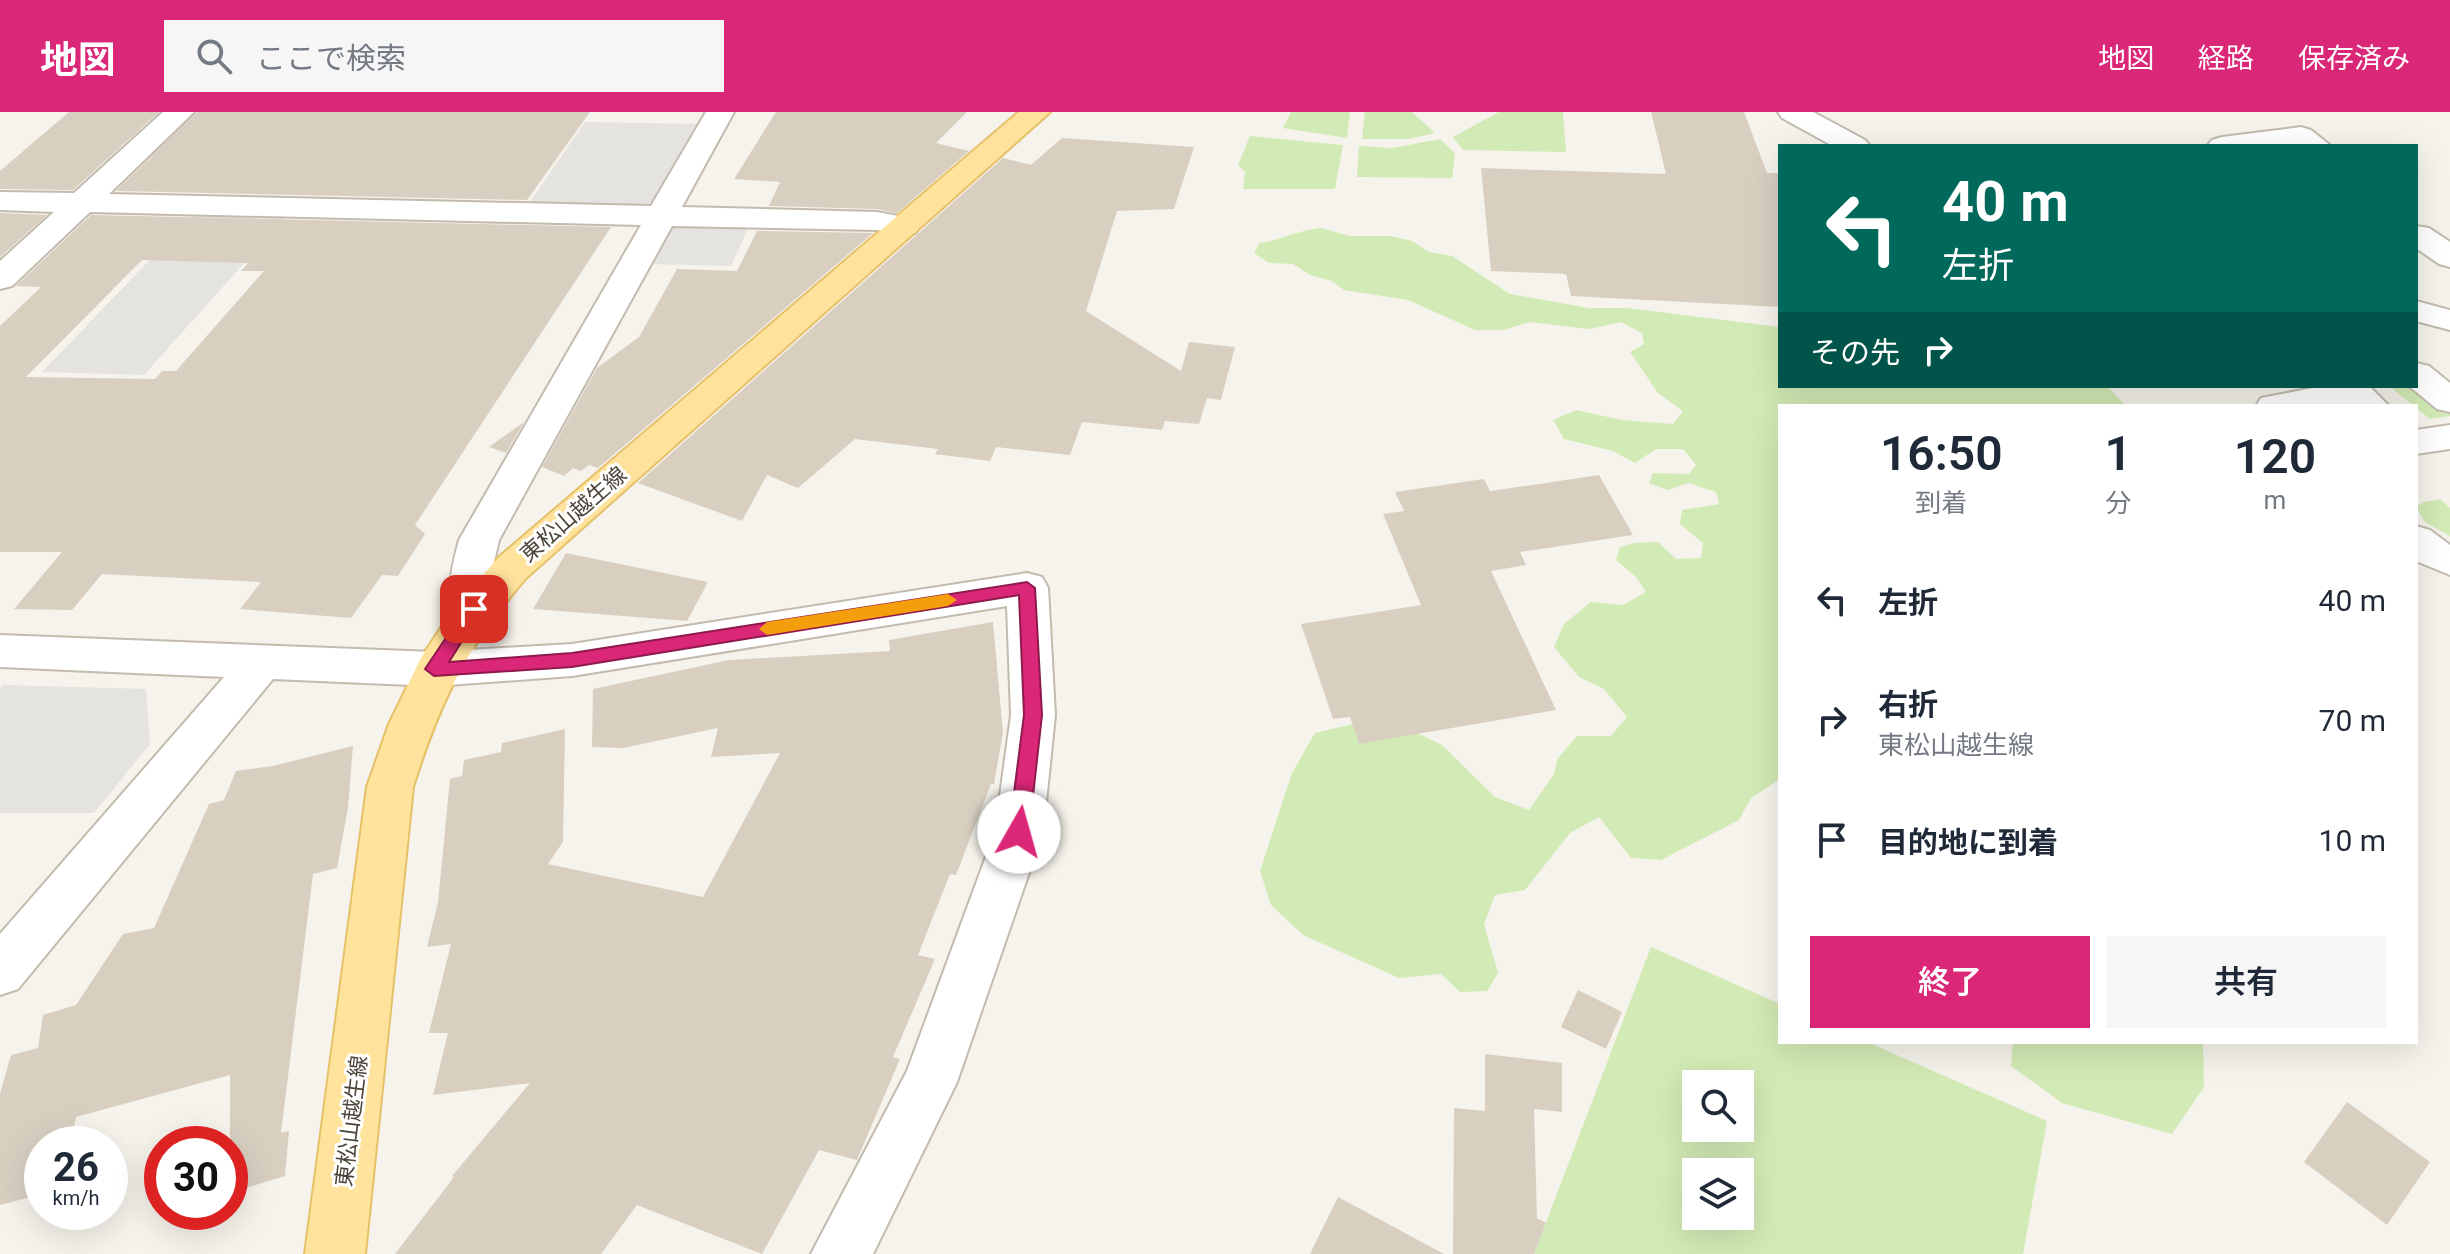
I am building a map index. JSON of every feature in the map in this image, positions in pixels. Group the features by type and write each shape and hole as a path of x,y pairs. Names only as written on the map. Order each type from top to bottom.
{"main road":[{"name":"東松山越生線","path":"335,1254 390,787 409,724 434,669 474,609 541,542 1036,112"}],"street":[{"path":"0,279 180,112"},
{"path":"474,609 470,575 479,540 720,112"},
{"path":"1792,112 1851,144"},
{"path":"2238,144 2301,136 2313,144"},
{"path":"0,201 661,215 877,221 904,226"},
{"path":"2426,233 2450,258"},
{"path":"2418,286 2450,294"},
{"path":"2418,312 2450,320"},
{"path":"2418,344 2450,339"},
{"path":"2418,376 2450,401"},
{"path":"2243,388 2262,404"},
{"path":"2285,404 2354,392 2369,404"},
{"path":"2418,442 2450,437"},
{"path":"2418,542 2435,555 2450,561"},
{"path":"0,651 434,669 572,660 1027,588 1033,715 1019,832 930,1082 841,1254"},
{"path":"0,972 263,661"}],"green space":[{"path":"1291,112 1350,112 1347,138 1283,128"},
{"path":"1365,112 1412,112 1435,133 1409,139 1362,139"},
{"path":"1499,112 1563,112 1566,152 1463,150 1453,137"},
{"path":"1250,136 1343,145 1335,189 1243,189 1245,172 1238,165"},
{"path":"1440,139 1455,153 1452,178 1357,177 1359,146 1392,148"},
{"path":"1321,228 1350,236 1390,236 1412,241 1429,252 1452,256 1510,294 1589,308 1627,308 1778,327 1778,388 2109,388 2124,404 1778,404 1778,780 1751,798 1739,820 1661,860 1631,858 1599,817 1570,833 1525,890 1495,895 1484,924 1498,973 1487,991 1460,992 1441,974 1399,978 1303,935 1271,905 1260,871 1292,773 1315,733 1366,721 1394,722 1442,745 1495,797 1529,810 1554,774 1558,758 1577,736 1611,736 1627,717 1604,689 1579,677 1554,647 1564,624 1591,602 1623,605 1646,592 1636,577 1616,560 1620,547 1658,542 1676,559 1701,558 1703,543 1680,524 1682,510 1719,504 1716,492 1688,483 1668,490 1649,483 1653,473 1689,474 1696,465 1683,449 1656,449 1635,463 1613,451 1564,439 1553,420 1576,410 1622,420 1673,424 1683,411 1658,393 1630,352 1644,344 1642,333 1621,322 1589,329 1529,322 1504,330 1475,330 1408,300 1344,290 1332,281 1310,275 1293,264 1269,263 1254,253 1259,243"},
{"path":"2418,387 2450,409 2450,416 2430,419 2418,409 2418,404 2411,404 2391,388"},
{"path":"2440,499 2450,508 2450,536 2425,522 2418,510 2418,506"},
{"path":"1651,947 1778,1003 1778,1044 1872,1044 2047,1121 2023,1254 1534,1254"},
{"path":"2013,1044 2203,1044 2204,1087 2172,1134 2062,1103 2011,1066"}],"shaded area":[{"path":"585,122 701,124 663,194 643,208 528,205"},
{"path":"196,212 288,214 144,375 42,372"},
{"path":"668,224 750,224 731,266 646,264"},
{"path":"3,685 146,689 150,744 94,813 0,813 0,688"}],"building":[{"path":"69,112 159,112 73,190 0,189 0,171"},
{"path":"197,112 590,112 527,200 116,191"},
{"path":"776,112 967,112 936,143 969,151 897,213 877,209 769,206 780,182 734,179"},
{"path":"1651,112 1744,112 1767,173 1778,173 1778,307 1571,296 1566,274 1491,271 1481,168 1666,174"},
{"path":"1062,138 1194,147 1174,209 1117,211 1086,311 1181,371 1189,342 1235,347 1221,400 1207,398 1199,424 1165,421 1162,430 1082,422 1070,455 996,447 990,461 935,454 938,449 855,439 798,488 767,475 742,521 638,483 1003,158 1031,165"},
{"path":"0,213 47,215 0,257"},
{"path":"91,215 611,227 415,525 425,534 398,576 382,575 351,618 240,609 261,582 102,574 72,610 14,609 62,552 0,552 0,326 41,287 16,286","holes":["142,260 248,263 241,271 264,271 176,371 162,371 155,379 26,377"]},
{"path":"757,231 873,233 598,468 589,465 581,471 573,468 564,476 542,467 597,368 639,337 677,269 737,271"},
{"path":"524,422 506,453 489,447"},
{"path":"1599,475 1633,535 1520,552 1526,565 1491,571 1556,710 1359,744 1350,717 1333,719 1301,624 1421,605 1383,514 1404,511 1395,492 1484,479 1490,491"},
{"path":"566,553 708,582 687,621 533,609"},
{"path":"993,622 1003,733 994,784 991,784 956,875 950,874 918,955 935,959 893,1057 900,1059 857,1160 819,1150 762,1254 637,1205 601,1254 395,1254 452,1176 530,1083 433,1095 448,1033 429,1033 451,944 427,947 438,902 450,779 462,776 464,760 501,752 502,743 565,729 563,842 548,864 703,897 780,753 711,757 718,728 623,748 592,747 593,689 729,660 890,651 889,640"},
{"path":"353,746 348,808 337,868 313,874 281,1133 289,1131 285,1176 248,1187 248,1126 230,1126 230,1075 76,1117 74,1126 24,1126 24,1199 0,1205 0,1094 11,1055 38,1048 43,1015 76,1005 123,934 154,928 209,804 224,800 236,771 273,766"},
{"path":"1578,990 1622,1012 1606,1049 1561,1027"},
{"path":"1485,1054 1562,1063 1562,1112 1534,1109 1537,1218 1546,1223 1534,1254 1453,1254 1454,1108 1485,1111"},
{"path":"2347,1102 2430,1162 2387,1225 2304,1162"},
{"path":"1338,1197 1444,1254 1310,1254"}],"slow traffic":[{"path":"767,629 948,600"}],"route":[{"path":"474,609 434,669 572,660 1027,588 1033,715 1019,832"}]}
